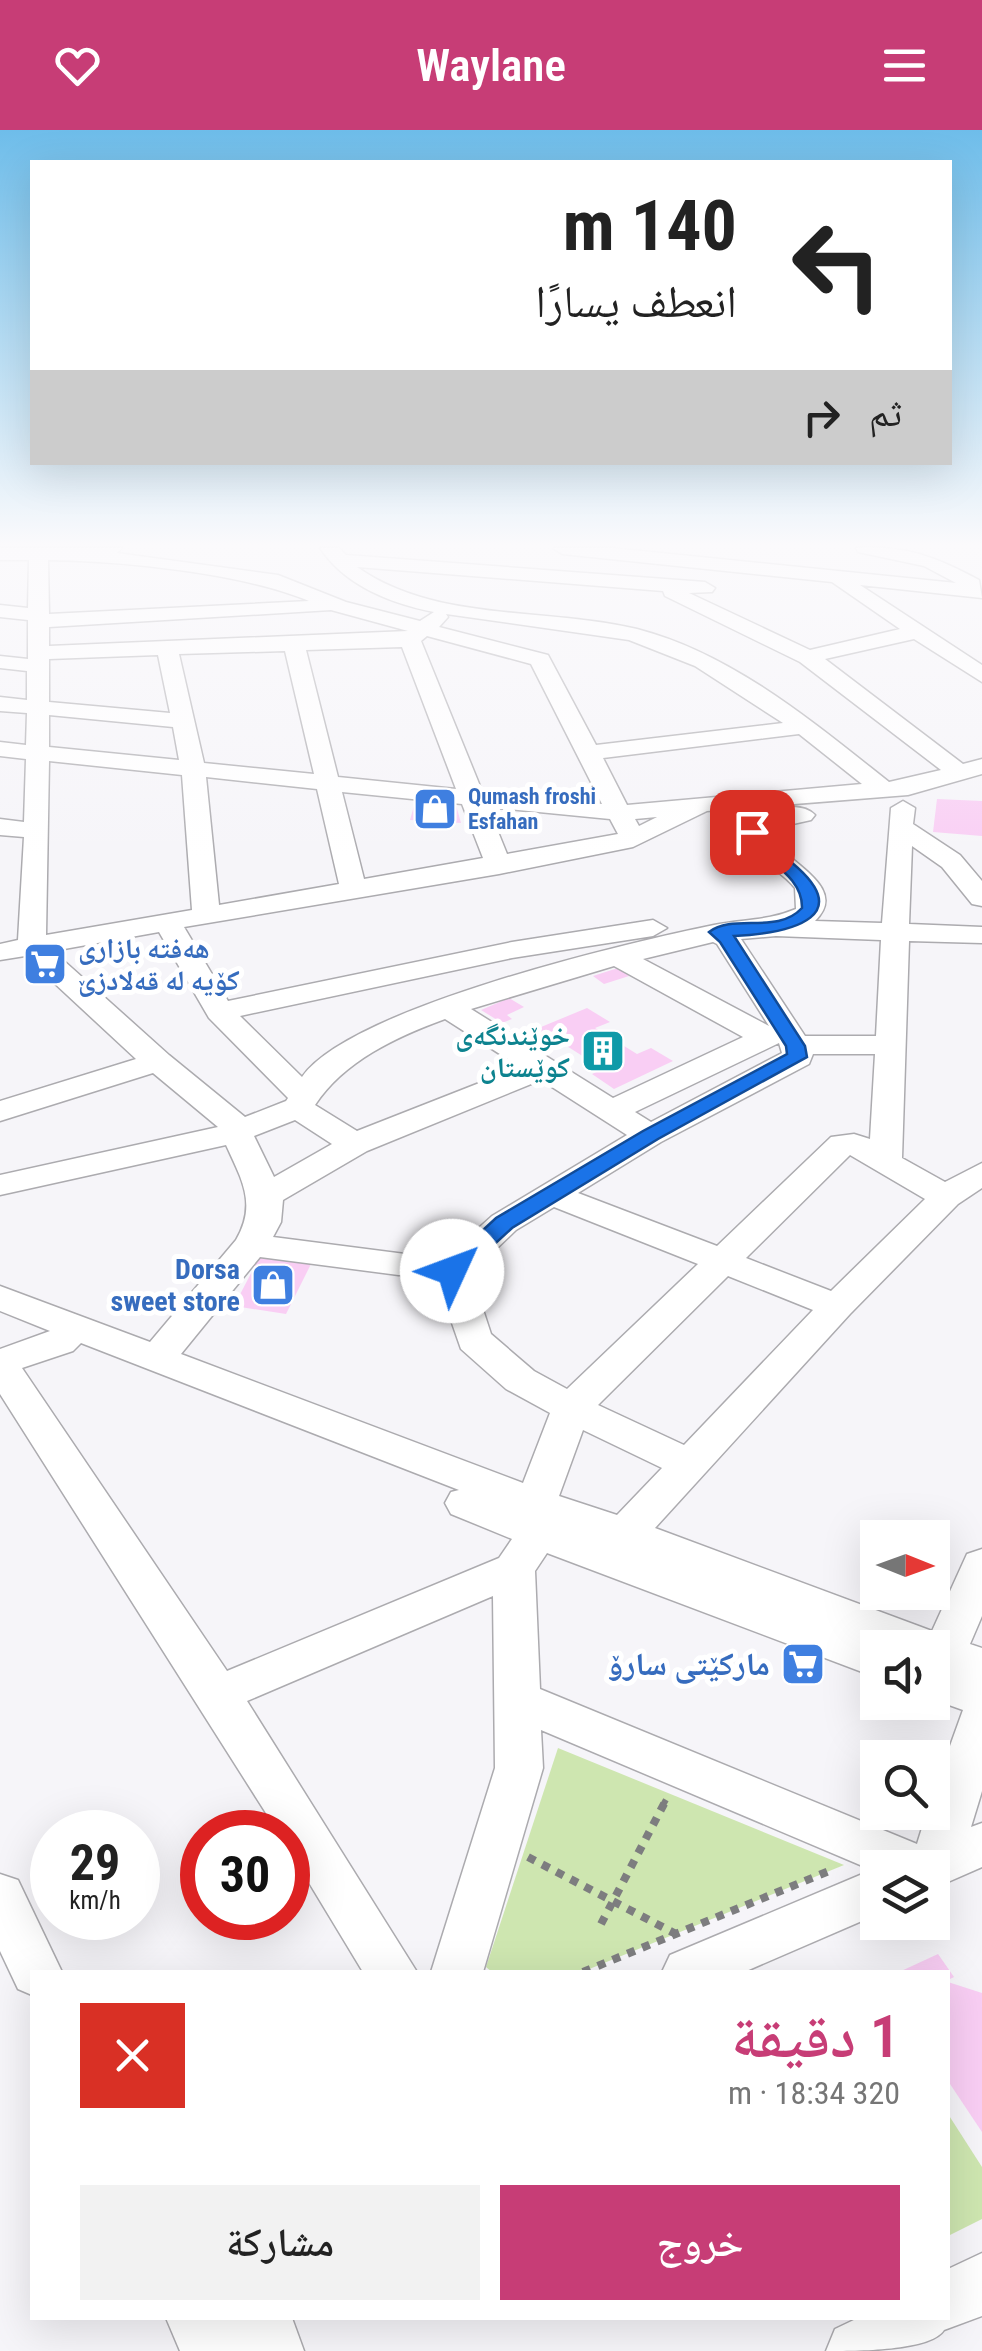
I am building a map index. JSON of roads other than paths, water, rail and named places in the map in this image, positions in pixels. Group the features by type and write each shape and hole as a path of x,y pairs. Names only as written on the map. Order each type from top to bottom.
{"street":[{"path":"32,936 37,832 36,652"},
{"path":"0,662 120,652"},
{"path":"168,652 193,768 206,916"},
{"path":"296,652 353,888"},
{"path":"437,652 470,798 499,866"},
{"path":"515,652 540,660 634,840"},
{"path":"639,652 693,676 774,730 854,793"},
{"path":"673,652 723,674 804,726 898,804 982,898"},
{"path":"798,652 976,770"},
{"path":"808,657 831,652"},
{"path":"950,652 982,674"},
{"path":"0,704 185,722"},
{"path":"588,753 804,726"},
{"path":"0,749 620,813 854,793 898,804"},
{"path":"776,928 808,914 811,896 803,880 757,842 752,832 755,825 898,804 976,770"},
{"path":"0,952 32,936 168,924 634,840 702,804"},
{"path":"886,1162 898,932 898,804"},
{"path":"0,827 37,832"},
{"path":"0,921 32,936 158,1062 230,1120 266,1196 264,1222 251,1245 158,1357"},
{"path":"168,924 219,1012 299,1101 354,1144"},
{"path":"219,1012 512,950 659,927 718,932 776,928 982,935"},
{"path":"0,1185 234,1133 299,1101 335,1060 445,1006 718,932"},
{"path":"452,1271 504,1223 650,1135 798,1057 783,1038 727,939 718,932"},
{"path":"618,957 783,1038 893,1044"},
{"path":"445,1006 650,1135"},
{"path":"612,1111 783,1038"},
{"path":"0,1110 158,1062"},
{"path":"266,1196 354,1144 544,1068"},
{"path":"458,1970 519,1768 516,1699 530,1535 571,1408 844,1144 854,1144 946,1197"},
{"path":"626,1533 837,1306 946,1197 982,1174"},
{"path":"551,1194 837,1306"},
{"path":"251,1245 452,1271"},
{"path":"452,1271 474,1340 520,1380 690,1464"},
{"path":"0,1298 68,1335 530,1535 860,1654"},
{"path":"0,1320 158,1357 530,1535"},
{"path":"68,1335 0,1363 218,1694 390,1970"},
{"path":"218,1694 530,1535 626,1533 869,1630"},
{"path":"950,1645 982,1565"},
{"path":"950,1666 982,1698"},
{"path":"516,1699 886,1850"},
{"path":"934,1850 982,1717"},
{"path":"950,1858 982,1844"},
{"path":"0,1896 35,1970"},
{"path":"682,1953 860,1896"},
{"path":"950,2299 982,2283"},
{"path":"197,2320 212,2351"},
{"path":"220,2351 242,2320"},
{"path":"263,2320 273,2351"}],"place":[{"name":"Qumash froshi Esfahan","path":"435,809"},
{"name":"هەفتە بازاری کۆیە لە قەلادزێ","path":"45,964"},
{"name":"خوێندنگەی کوێستان","path":"603,1051"},
{"name":"Dorsa sweet store","path":"273,1285"},
{"name":"مارکێتی سارۆ","path":"803,1664"}]}
